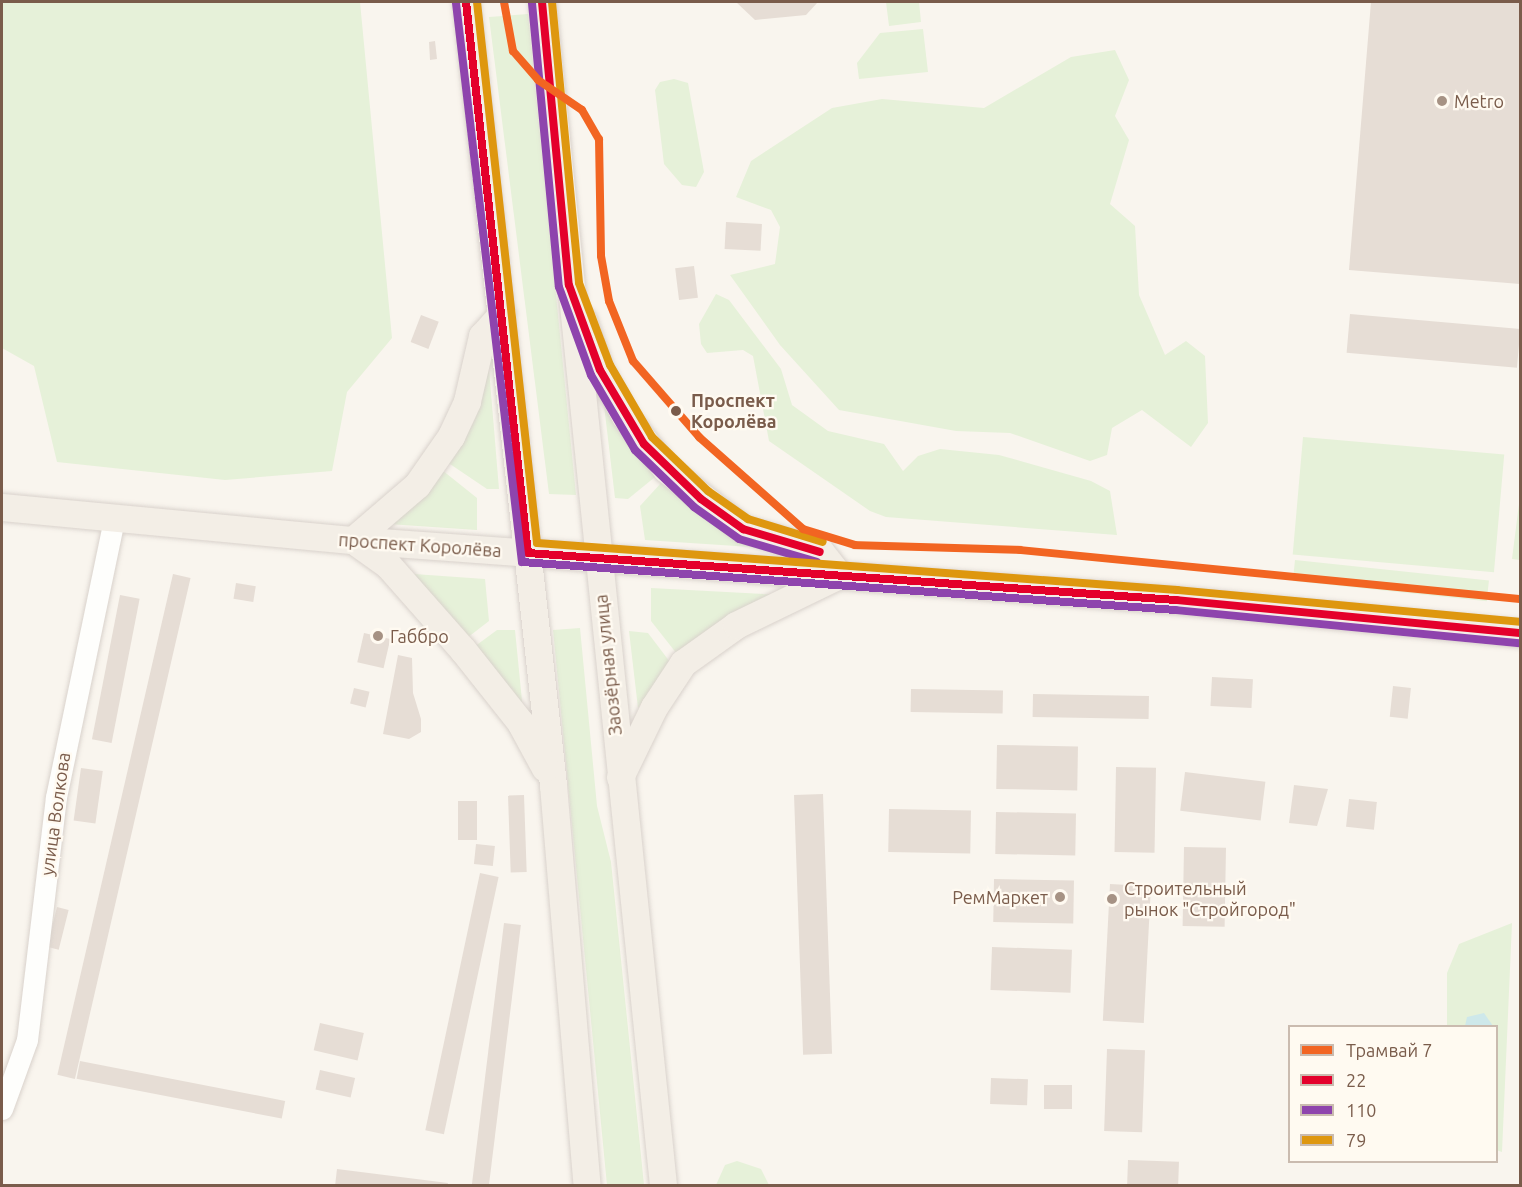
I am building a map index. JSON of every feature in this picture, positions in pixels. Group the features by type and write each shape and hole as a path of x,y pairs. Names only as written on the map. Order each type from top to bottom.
{"main road":[{"path":"466,2 553,785 587,1185"},
{"name":"Заозёрная улица","path":"542,2 619,779 663,1185"},
{"path":"569,285 605,380 644,444 666,470 744,529 820,552 839,575 736,625 683,663 654,707 619,779"},
{"path":"502,314 482,336 467,401 446,444 417,485 353,540 388,566 462,650 520,722 553,785"},
{"name":"проспект Королёва","path":"2,507 353,540 839,575 1521,633"}],"street":[{"name":"улица Волкова","path":"2,1109 27,1040 56,797 114,519"}],"green space":[{"path":"2,2 360,2 392,338 347,392 332,471 225,480 57,462 34,366 2,348"},
{"path":"886,2 919,2 921,22 889,26"},
{"path":"528,14 576,495 549,494 489,17"},
{"path":"923,29 928,72 859,79 857,63 880,33"},
{"path":"1115,50 1129,80 1115,116 1129,140 1110,204 1135,226 1139,295 1165,355 1186,341 1205,356 1208,423 1191,447 1142,410 1112,428 1107,455 1090,461 1010,433 956,431 839,410 780,345 730,275 775,264 780,227 771,210 736,197 751,161 832,108 882,99 984,108 1071,57"},
{"path":"674,79 688,83 704,172 696,187 682,185 664,164 655,90 660,82"},
{"path":"716,294 729,300 781,369 792,405 828,431 884,444 903,471 918,456 940,449 999,455 1091,481 1110,491 1117,535 886,517 870,511 769,441 753,356 743,350 707,353 701,344 699,324"},
{"path":"489,369 499,489 487,489 447,462 482,395"},
{"path":"604,405 655,477 628,499 615,498"},
{"path":"1303,437 1504,455 1494,572 1293,555"},
{"path":"442,470 477,498 477,530 388,524"},
{"path":"661,483 709,522 751,547 645,540 640,506"},
{"path":"1520,496 1520,560 1512,559"},
{"path":"1295,560 1489,580 1487,601 1293,581"},
{"path":"414,574 485,579 489,621 467,638"},
{"path":"651,588 783,595 677,654 651,621"},
{"path":"580,628 597,806 611,862 644,1185 607,1185 553,630"},
{"path":"497,630 515,630 523,711 474,647"},
{"path":"629,631 648,633 670,662 638,708"},
{"path":"1512,923 1502,1152 1498,1151 1498,1025 1447,1025 1447,973 1459,944"},
{"path":"737,1161 761,1169 769,1185 716,1185 725,1165"}],"water":[{"path":"1484,1013 1492,1025 1465,1025 1467,1017"}],"building":[{"path":"736,2 818,2 806,15 755,20"},
{"name":"Metro","path":"1371,2 1520,2 1520,284 1349,270"},
{"path":"435,41 437,59 430,60 429,42"},
{"path":"726,222 762,224 761,251 725,249"},
{"path":"694,266 698,298 679,300 675,268"},
{"path":"1350,314 1520,329 1517,368 1347,353"},
{"path":"421,315 439,322 428,349 411,342"},
{"path":"173,574 191,578 75,1079 57,1075"},
{"path":"236,583 256,586 253,602 233,599"},
{"path":"120,595 140,599 112,743 92,739"},
{"path":"364,633 390,639 384,668 357,662"},
{"path":"398,655 412,658 413,693 421,719 421,732 409,739 383,734"},
{"path":"1212,677 1253,679 1251,708 1210,706"},
{"path":"1393,686 1411,688 1408,719 1390,717"},
{"path":"354,688 370,692 366,707 350,704"},
{"path":"911,689 1003,691 1003,714 911,712"},
{"path":"1033,694 1149,696 1149,719 1033,717"},
{"path":"997,745 1078,746 1077,790 996,789"},
{"path":"1116,767 1156,768 1155,853 1115,852"},
{"path":"81,768 103,771 95,824 74,820"},
{"path":"1185,772 1265,782 1261,821 1180,811"},
{"path":"1294,785 1328,789 1317,826 1289,823"},
{"path":"823,794 832,1054 803,1055 794,795"},
{"path":"524,795 527,872 511,873 508,796"},
{"path":"1349,799 1377,802 1374,830 1346,827"},
{"path":"458,801 477,801 477,840 458,840"},
{"path":"889,809 971,810 970,853 888,852"},
{"path":"996,812 1076,813 1075,855 995,854"},
{"path":"476,844 495,846 493,866 474,864"},
{"path":"1184,847 1226,848 1225,927 1183,926"},
{"path":"480,873 499,877 444,1134 425,1130"},
{"path":"994,879 1074,880 1073,923 993,922"},
{"path":"1110,884 1151,886 1144,1023 1103,1021"},
{"path":"57,907 69,910 59,950 47,947"},
{"path":"504,923 521,925 489,1186 472,1186"},
{"path":"992,947 1072,950 1070,993 990,990"},
{"path":"320,1023 364,1033 358,1060 314,1050"},
{"path":"1107,1049 1145,1050 1142,1132 1104,1131"},
{"path":"80,1061 285,1101 282,1119 77,1079"},
{"path":"320,1070 355,1078 351,1098 316,1089"},
{"path":"991,1078 1028,1079 1027,1105 990,1104"},
{"path":"1044,1085 1072,1085 1072,1109 1044,1109"},
{"path":"1128,1160 1179,1162 1178,1186 1127,1184"},
{"path":"337,1169 448,1183 447,1186 335,1186"}],"tram line":[{"name":"7","path":"504,2 513,51 538,80 582,110 599,139 601,256 609,301 633,361 699,437 803,529 855,545 1020,550 1520,599"}],"transit line":[{"name":"22","path":"466,2 528,553 1176,600 1520,633"},
{"name":"79","path":"477,2 537,543 1177,590 1520,622"},
{"name":"22","path":"542,2 569,285 600,370 644,444 701,499 743,529 820,552"},
{"name":"79","path":"552,2 579,283 610,365 652,437 708,491 748,519 823,542"},
{"name":"110","path":"456,3 522,562 1175,610 1519,643"},
{"name":"110","path":"532,3 559,287 591,375 635,450 694,507 739,539 817,562"}],"place":[{"name":"Metro","path":"1442,101"},
{"name":"Проспект Королёва","path":"676,411"},
{"name":"Габбро","path":"378,636"},
{"name":"РемМаркет","path":"1060,897"},
{"name":"Строительный рынок \"Стройгород\"","path":"1112,899"}]}
